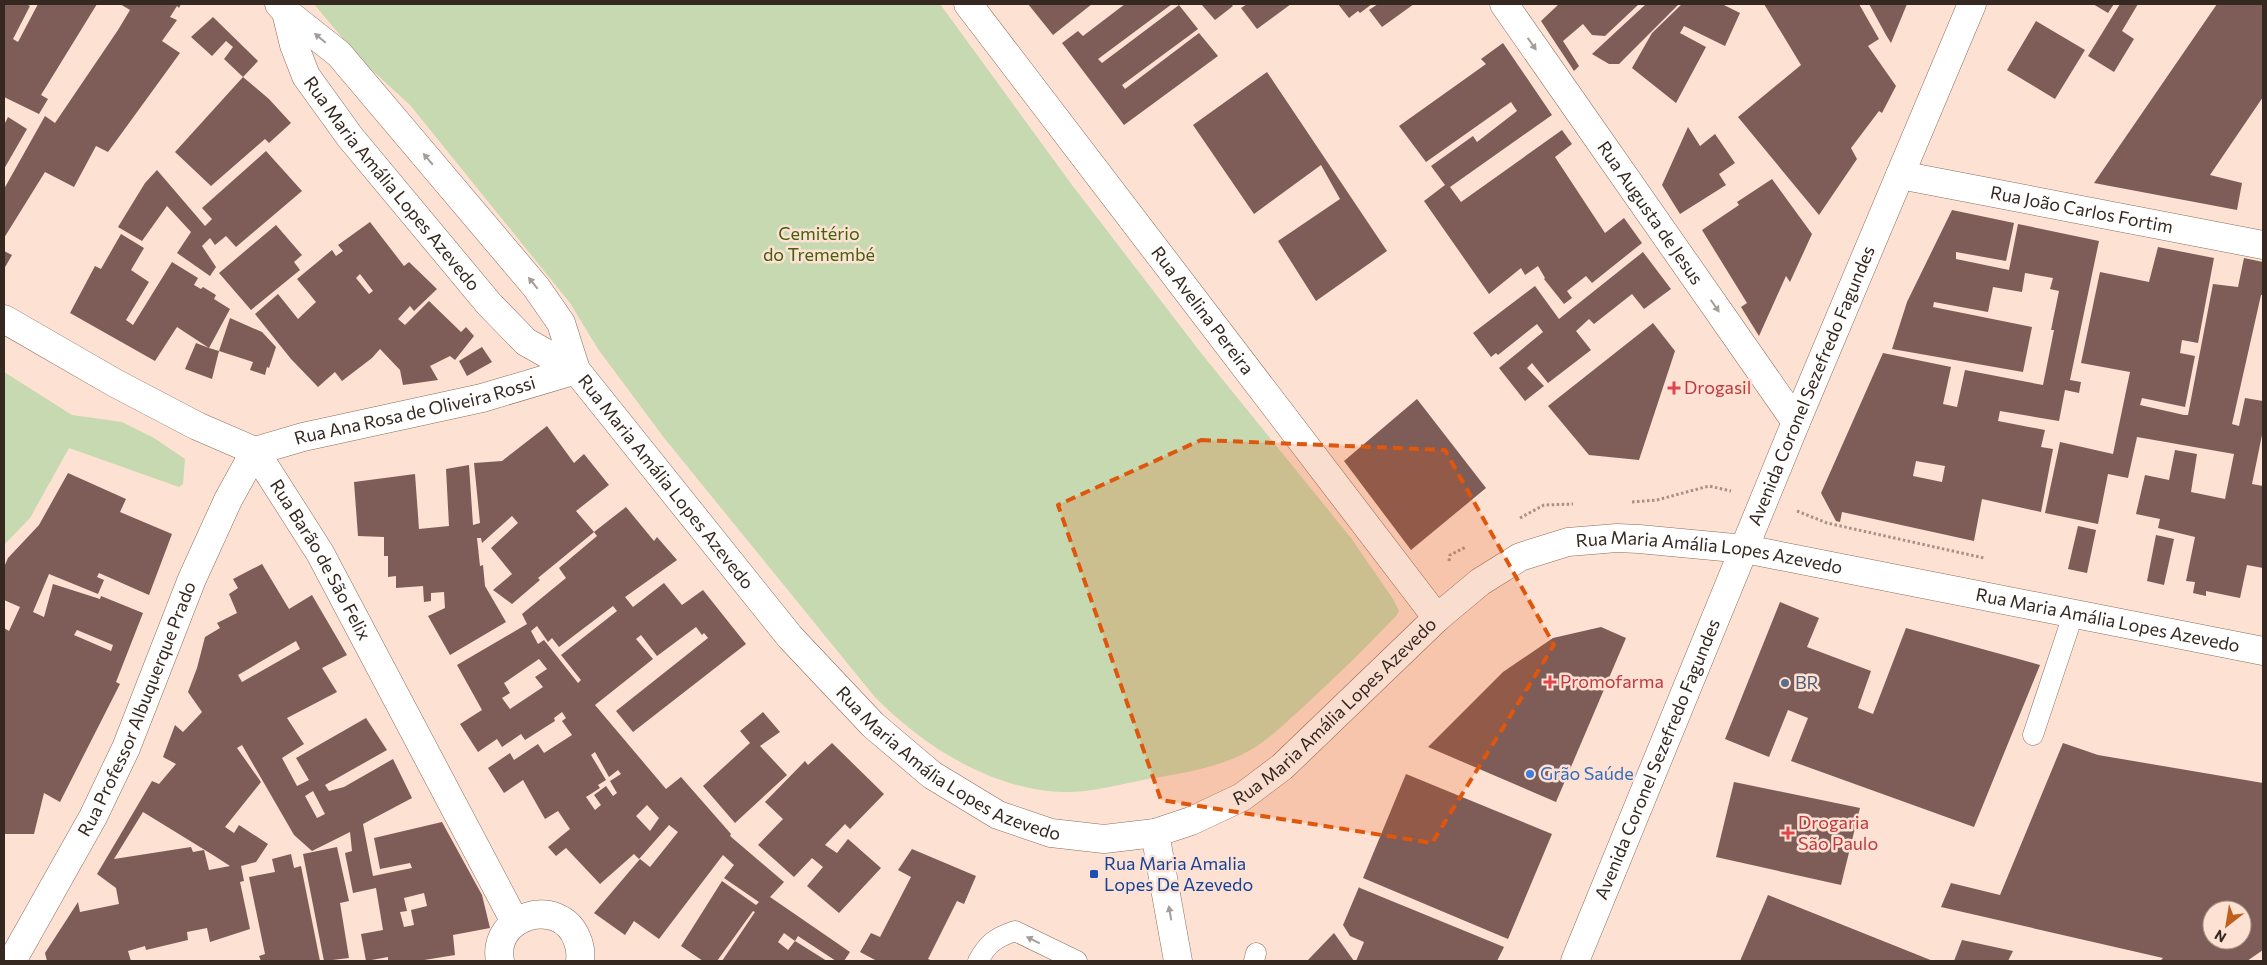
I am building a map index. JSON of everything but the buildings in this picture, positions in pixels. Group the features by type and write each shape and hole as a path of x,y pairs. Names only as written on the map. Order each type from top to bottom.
{"main road":[{"name":"Rua Avelina Pereira","path":"968,4 1437,618"},
{"name":"Rua Augusta de Jesus","path":"1504,4 1796,422"},
{"name":"Avenida Coronel Sezefredo Fagundes","path":"1575,961 1796,422 1972,4"},
{"name":"Rua Maria Amália Lopes Azevedo","path":"283,8 306,76 350,138 488,304 526,342 576,370 790,637 873,725 932,775 998,814 1051,833 1104,839 1156,833 1191,821 1242,797 1282,767 1437,618 1480,582 1520,557 1568,542 1617,538 1745,550 2263,651"},
{"name":"Rua Maria Amália Lopes Azevedo","path":"283,8 339,54 536,287 562,323 576,370"},
{"name":"Rua João Carlos Fortim","path":"1900,175 2263,245"},
{"path":"4,319 116,383 197,426 255,451"},
{"name":"Rua Ana Rosa de Oliveira Rossi","path":"255,451 303,437 482,398 576,370"},
{"name":"Rua Barão de São Felix","path":"255,451 320,552 514,922"},
{"name":"Rua Professor Albuquerque Prado","path":"12,961 94,817 126,748 192,579 228,500 255,451"},
{"path":"1156,833 1178,961"},
{"path":"500,961 500,944 514,922 527,915 541,913 555,916 566,923 574,932 579,944 580,961"}],"lane":[{"path":"2033,735 2073,615"},
{"path":"978,961 986,946 1000,936 1015,931 1077,961"}],"highlighted area":[{"path":"1201,440 1445,450 1554,645 1432,843 1161,800 1058,505"}],"green space":[{"name":"Cemitério do Tremembé","path":"314,4 940,4 1072,185 1201,353 1351,538 1393,599 1399,611 1397,615 1338,674 1273,734 1257,746 1228,761 1183,773 1105,788 1073,792 1035,789 1009,783 959,762 914,732 874,696 665,439 598,349 570,303 410,105 360,59"},
{"path":"4,372 72,415 122,422 154,438 185,459 183,484 179,487 69,448 30,518 4,545"}],"place":[{"name":"Drogasil","path":"1674,388"},
{"name":"Promofarma","path":"1550,682"},
{"name":"BR","path":"1785,683"},
{"name":"Grão Saúde","path":"1530,774"},
{"name":"Drogaria São Paulo","path":"1788,833"},
{"name":"Rua Maria Amalia Lopes De Azevedo","path":"1094,874"}]}
